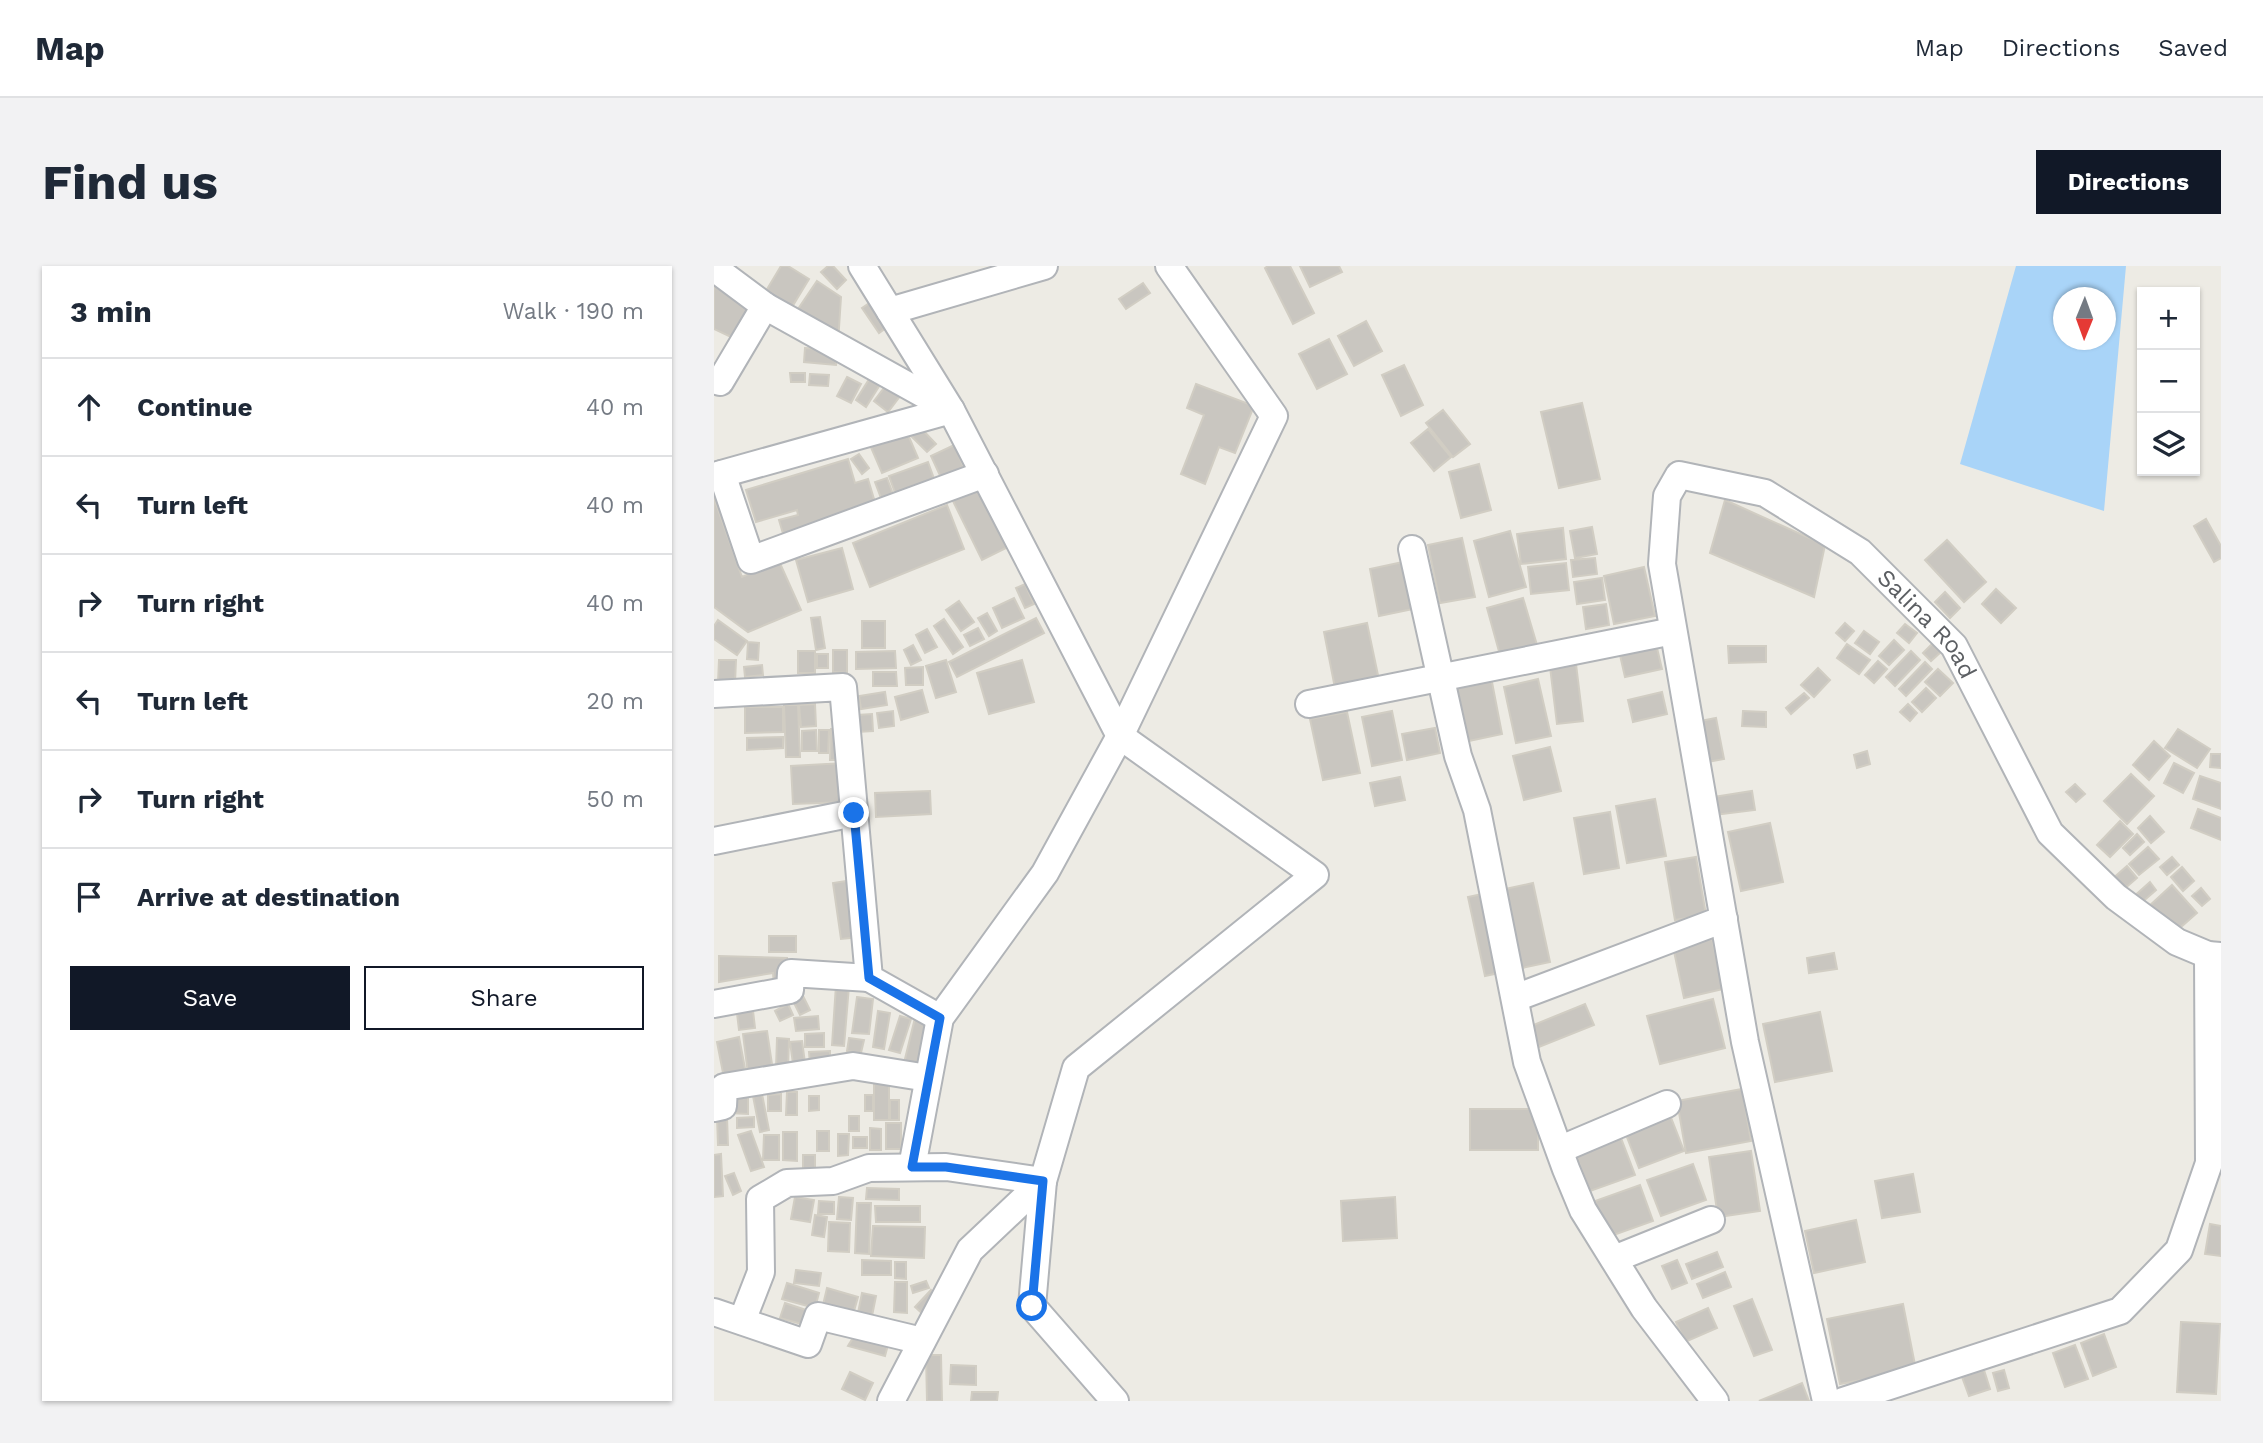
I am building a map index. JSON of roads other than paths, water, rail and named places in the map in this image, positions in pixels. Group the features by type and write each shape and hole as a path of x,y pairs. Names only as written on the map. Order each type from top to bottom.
{"street":[{"path":"862,266 951,410 1119,736 1315,875 1076,1068 1043,1181 1032,1306 1115,1401"},
{"path":"890,311 1044,266"},
{"path":"912,1167 940,1018 1045,873 1119,736 1274,416 1169,266"},
{"path":"714,268 765,306 951,410"},
{"path":"714,380 720,382 765,306"},
{"path":"951,410 718,475 751,560 985,474"},
{"name":"Salina Road","path":"1674,631 1662,564 1667,496 1679,475 1765,493 1860,552 1954,646 2050,833 2116,897 2177,942 2215,956"},
{"path":"1412,549 1458,756 1477,810 1527,1062 1583,1210 1644,1308 1715,1401"},
{"path":"1309,704 1674,631 1745,1042 1826,1401"},
{"path":"714,694 843,687 869,978"},
{"path":"714,841 854,813"},
{"path":"1515,998 1724,919"},
{"path":"1843,1401 2120,1311 2179,1250 2209,1163 2215,956"},
{"path":"714,1004 790,990 791,973 869,978 940,1018"},
{"path":"714,1108 723,1106 724,1087 853,1066 928,1078"},
{"path":"1561,1149 1667,1104"},
{"path":"742,1321 761,1272 760,1199 787,1183 833,1181 869,1168 912,1167 946,1167 1043,1181"},
{"path":"891,1401 970,1250 1043,1181"},
{"path":"1614,1259 1711,1220"},
{"path":"714,1312 807,1344 818,1316 922,1341"}],"water":[{"path":"2016,266 2126,266 2104,511 1960,464"}]}
